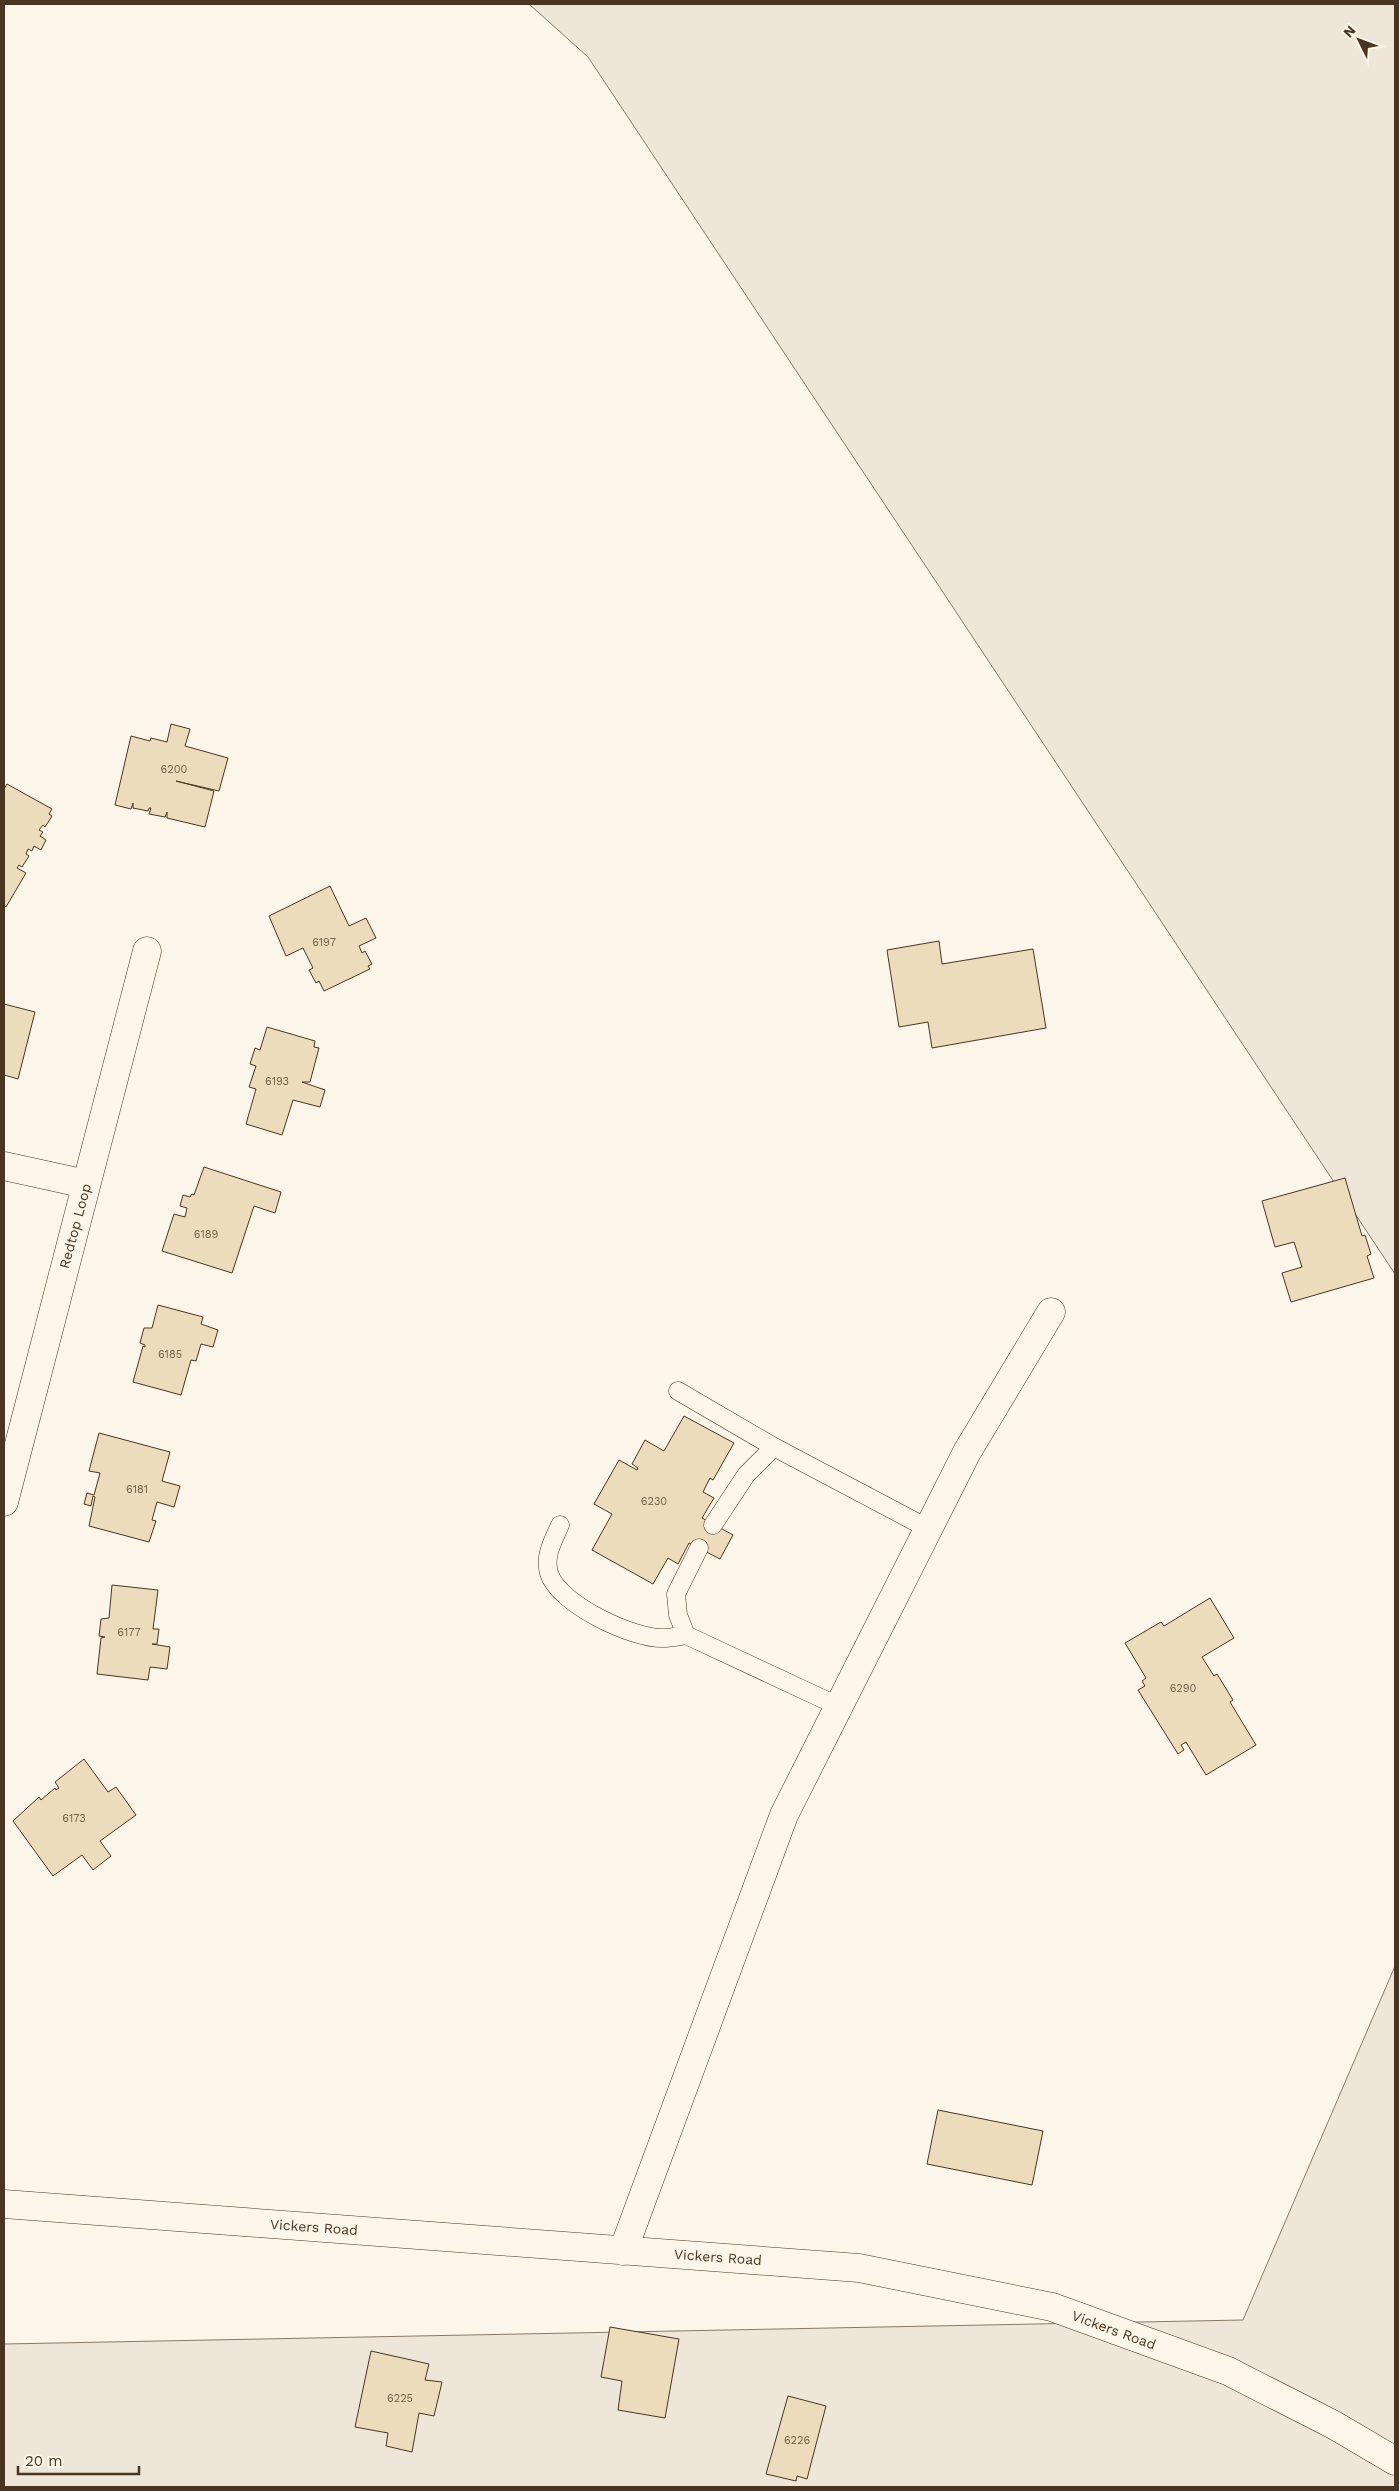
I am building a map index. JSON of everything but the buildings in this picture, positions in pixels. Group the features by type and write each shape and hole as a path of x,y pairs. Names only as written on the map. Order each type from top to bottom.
{"street":[{"name":"Redtop Loop","path":"4,1502 147,951"},
{"path":"4,1166 86,1184"},
{"path":"623,2250 784,1815 967,1452 1051,1312"},
{"name":"Vickers Road","path":"4,2204 859,2268 1052,2307 1228,2371 1334,2426 1395,2461"}],"lane":[{"path":"678,1391 774,1447 929,1529"},
{"path":"713,1525 746,1475 774,1447"},
{"path":"560,1526 548,1552 549,1574 563,1594 603,1619 640,1634 663,1638 686,1634 838,1706"},
{"path":"686,1634 678,1615 676,1594 699,1548"}],"shaded area":[{"path":"529,4 1395,4 1395,1274 588,57"},
{"path":"1395,1966 1395,2487 4,2487 4,2344 1243,2320"}]}
